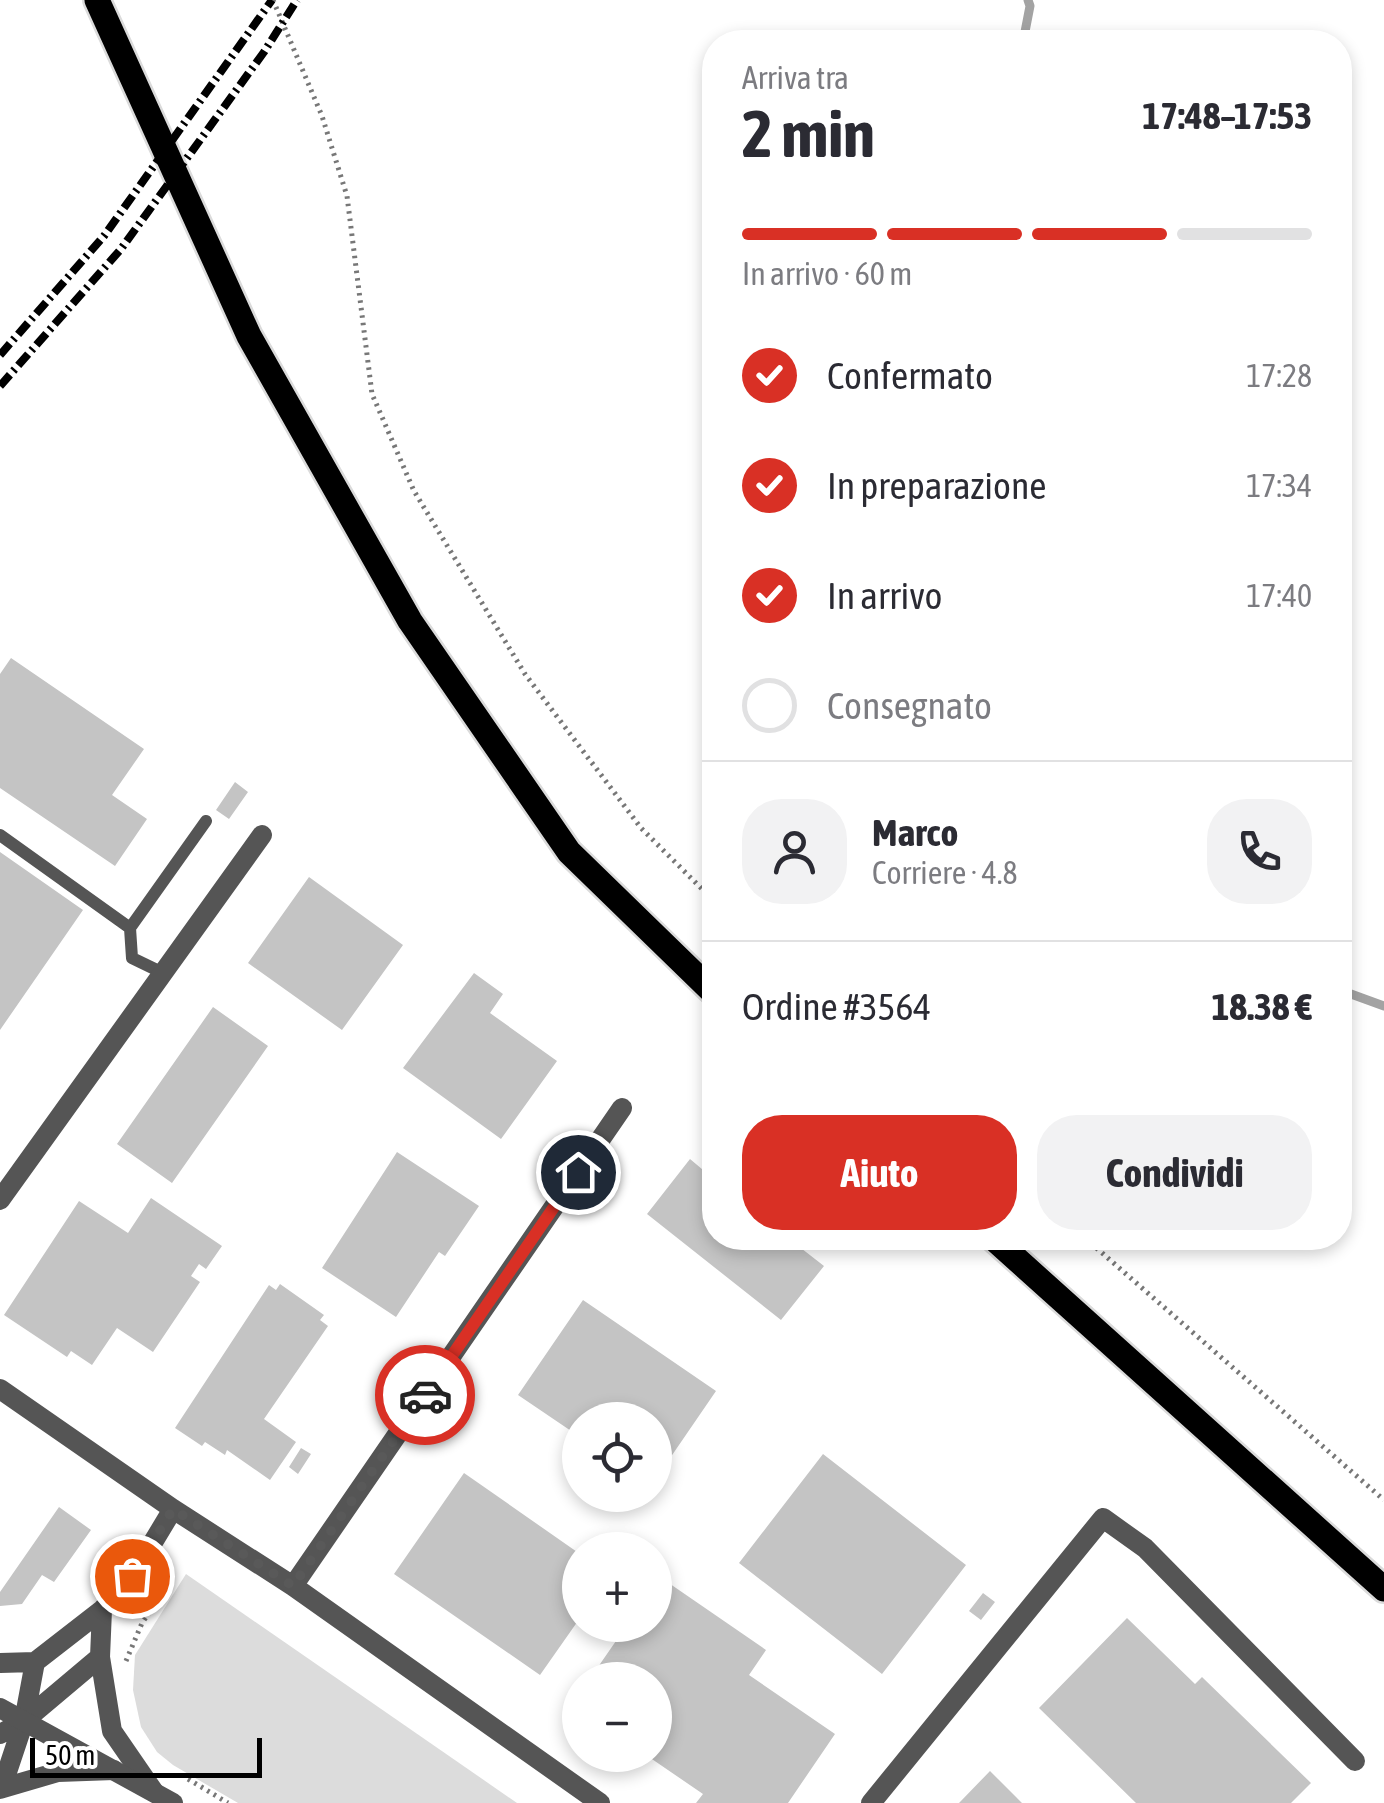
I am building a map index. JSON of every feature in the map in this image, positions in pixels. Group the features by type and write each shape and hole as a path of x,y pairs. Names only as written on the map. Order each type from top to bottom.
{"main road":[{"path":"97,0 249,336 410,621 569,852 702,981"},
{"path":"1006,1250 1384,1589"}],"street":[{"path":"0,1200 262,835"},
{"path":"293,1586 622,1108"},
{"path":"0,1390 293,1586 600,1803"},
{"path":"0,1663 35,1662 102,1610 132,1576 173,1509"},
{"path":"871,1803 1103,1518 1145,1548 1355,1760"},
{"path":"102,1610 100,1657 112,1731 154,1792"},
{"path":"0,1734 24,1721 100,1657"},
{"path":"1,1788 24,1721 35,1662"},
{"path":"0,1708 173,1803"},
{"path":"1,1788 58,1772 114,1770"}],"lane":[{"path":"163,973 132,958 130,928 206,821"},
{"path":"0,835 130,928"}],"path":[{"path":"273,0 322,116 347,196 372,394 414,491 525,674 641,828 702,889"},
{"path":"1099,1250 1384,1500"}],"shaded area":[{"path":"186,1574 517,1803 238,1803 173,1765 157,1752 141,1727 133,1690 135,1655"}],"building":[{"path":"11,658 144,749 112,795 147,819 115,866 0,788 0,674"},
{"path":"235,782 248,792 229,819 216,810"},
{"path":"0,852 83,910 0,1030"},
{"path":"309,877 403,945 342,1030 248,963"},
{"path":"474,973 503,994 490,1013 557,1061 501,1139 403,1068"},
{"path":"213,1007 268,1046 172,1183 117,1144"},
{"path":"397,1152 479,1206 445,1256 439,1252 396,1317 322,1268"},
{"path":"690,1159 702,1169 702,1250 803,1250 824,1266 781,1320 647,1214"},
{"path":"151,1198 222,1246 206,1269 199,1264 191,1276 200,1282 153,1352 117,1328 92,1365 71,1351 67,1357 4,1315 79,1201 128,1233"},
{"path":"280,1284 324,1315 320,1320 328,1326 264,1419 296,1442 270,1480 227,1450 225,1455 205,1442 202,1446 175,1428 269,1285 276,1290"},
{"path":"583,1300 716,1391 672,1455 672,1402 562,1402 562,1425 518,1395"},
{"path":"301,1448 311,1454 298,1474 289,1467"},
{"path":"823,1454 966,1565 882,1674 739,1563"},
{"path":"464,1473 562,1541 563,1642 540,1675 394,1574"},
{"path":"59,1507 91,1530 54,1582 42,1575 22,1604 0,1606 0,1592"},
{"path":"672,1585 766,1650 749,1675 835,1734 788,1803 696,1803 703,1794 671,1772 672,1662 601,1662 615,1642 672,1642"},
{"path":"983,1593 995,1602 981,1620 969,1611"},
{"path":"1127,1618 1195,1684 1202,1677 1311,1783 1291,1803 1136,1803 1039,1708"},
{"path":"990,1771 1022,1803 959,1803"}],"waterway":[{"path":"1025,30 1028,0"},
{"path":"1352,994 1384,1006"}],"railway":[{"path":"0,355 104,236 272,0"},
{"path":"0,386 121,249 264,52 297,0"}],"way so far":[{"path":"132,1576 173,1509 293,1586 425,1395"}],"route":[{"path":"425,1395 578,1172"}]}
